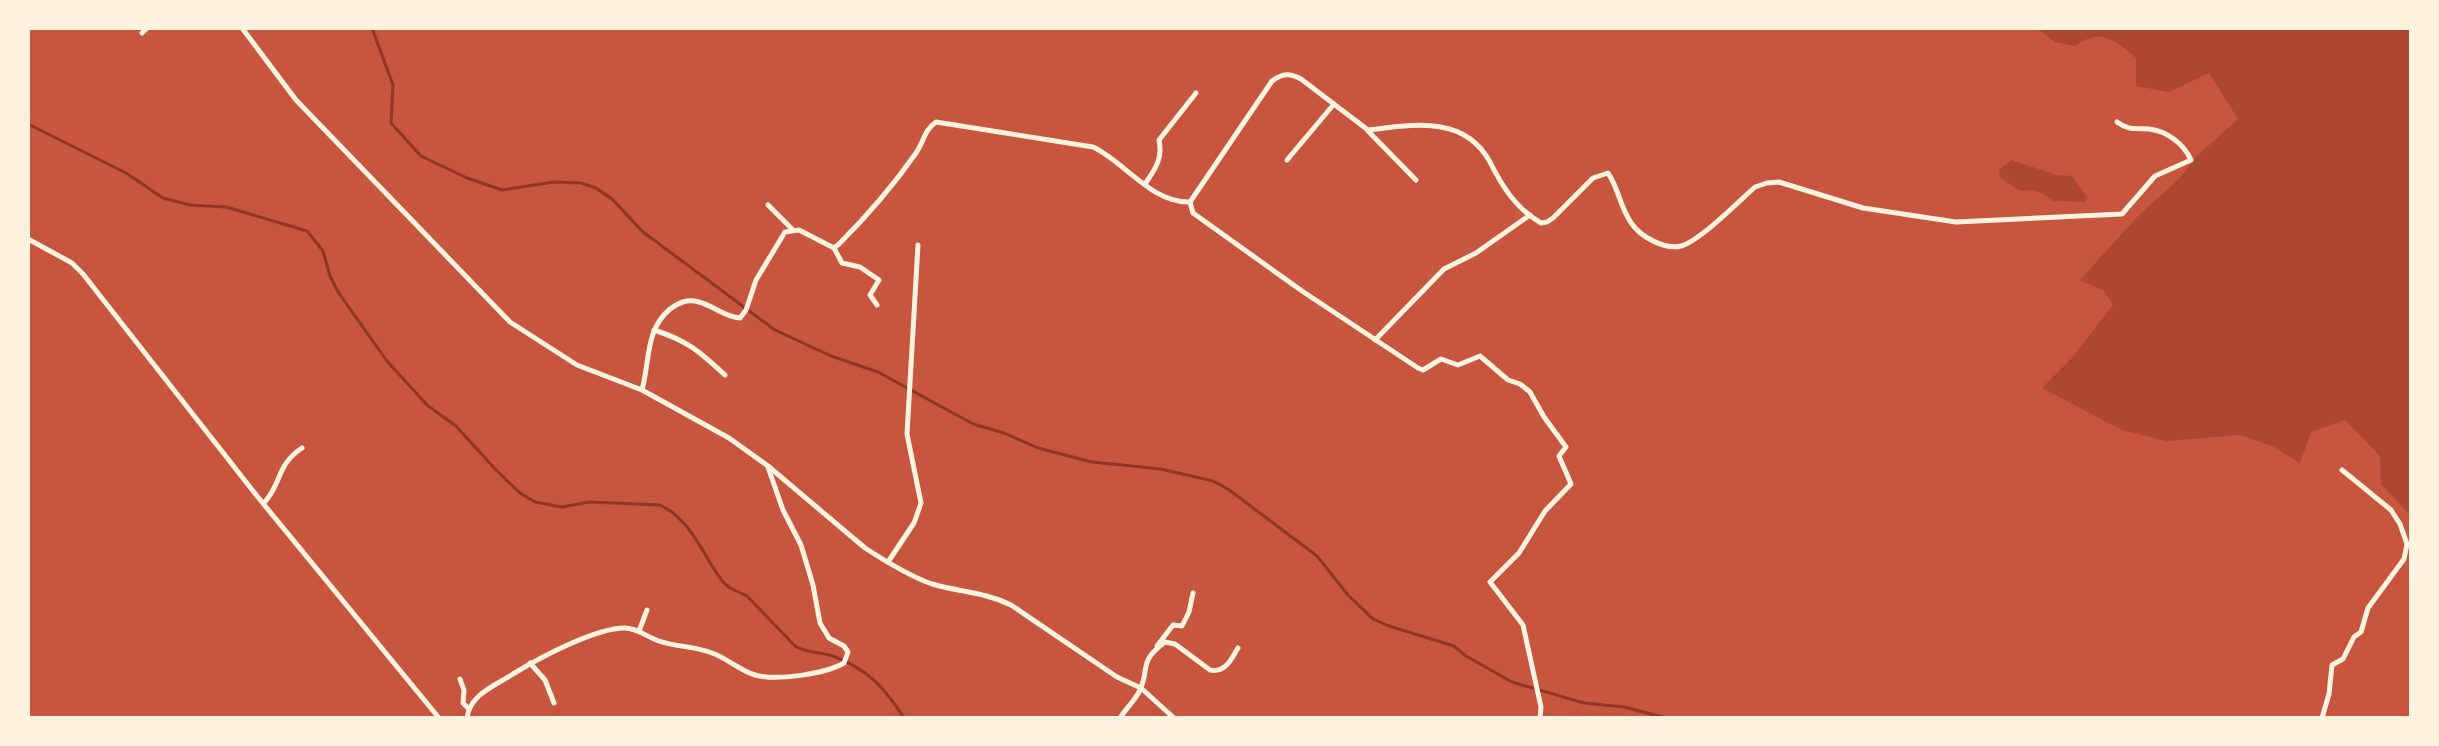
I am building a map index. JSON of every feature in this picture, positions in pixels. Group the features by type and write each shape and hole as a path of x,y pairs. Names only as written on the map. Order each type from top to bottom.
{"street":[{"path":"242,28 296,100 491,304 529,336 577,365 642,390 729,438 768,466 865,548 930,583 1002,600 1044,625 1117,677 1141,688 1174,718"},
{"path":"1416,180 1368,130 1290,74 1272,81 1190,202 1193,213 1423,370 1441,359 1458,365 1477,356 1483,357 1508,380 1530,392 1566,447 1559,456 1570,479 1569,488 1545,511 1519,553 1490,582 1523,625 1541,707 1540,718"},
{"path":"1145,184 1162,154 1159,140 1196,93"},
{"path":"1287,160 1334,104"},
{"path":"834,248 882,197 916,152 926,131 936,122 1093,147 1145,184 1177,202 1190,202"},
{"path":"1368,130 1432,124 1456,130 1483,151 1501,184 1541,223 1547,222 1593,178 1608,173 1633,227 1653,241 1672,247 1695,239 1755,187 1779,182 1863,208 1956,222 2116,215 2128,209 2155,176 2191,160 2180,143 2153,130 2125,129 2117,122"},
{"path":"768,205 792,229 834,248 842,263 869,272 879,280 870,295 877,305"},
{"path":"1375,340 1444,269 1476,253 1530,215"},
{"path":"642,390 654,330 664,315 685,301 700,302 740,318 746,310 756,280 780,238 792,229"},
{"path":"28,239 72,263 83,274 439,718"},
{"path":"888,562 914,523 921,503 907,434 918,245"},
{"path":"654,330 682,339 725,375"},
{"path":"264,503 286,461 302,448"},
{"path":"467,718 477,696 530,663 605,631 624,628 662,642 715,654 754,675 815,673 834,669 844,663 848,652 844,646 829,638 820,623 801,545 783,510 768,466"},
{"path":"2322,718 2329,694 2332,665 2343,659 2354,637 2361,632 2368,608 2407,552 2405,535 2391,510 2342,470"},
{"path":"1120,718 1141,688 1144,666 1149,656 1173,625 1182,626 1193,593"},
{"path":"639,631 647,610"},
{"path":"1149,656 1165,642 1171,642 1210,670 1216,671 1227,666 1238,648"},
{"path":"530,663 545,680 554,703"},
{"path":"460,679 464,690 463,703 469,709"}],"shaded area":[{"path":"2037,28 2411,28 2411,516 2381,484 2380,456 2345,420 2311,432 2300,463 2272,446 2240,435 2166,441 2122,430 2042,388 2071,359 2113,305 2104,291 2080,280 2139,215 2238,119 2209,73 2169,92 2136,86 2136,58 2115,41 2092,37 2075,46 2055,42"},
{"path":"2011,160 2057,175 2072,176 2088,198 2085,202 2054,201 2037,191 2019,190 2000,178 1999,170"}],"waterway":[{"path":"372,28 393,85 391,123 421,156 467,178 502,190 554,182 581,183 596,188 612,199 643,232 775,330 831,356 878,372 973,424 1038,448 1092,462 1161,469 1213,481 1317,556 1348,595 1373,619 1454,646 1512,682 1584,703 1624,707 1666,718"},
{"path":"28,124 126,173 163,198 190,205 226,207 307,231 323,251 338,292 387,361 427,405 456,426 520,493 535,502 562,507 589,502 660,505 689,529 723,582 747,596 796,647 833,656 856,667 882,688 904,718"}]}
